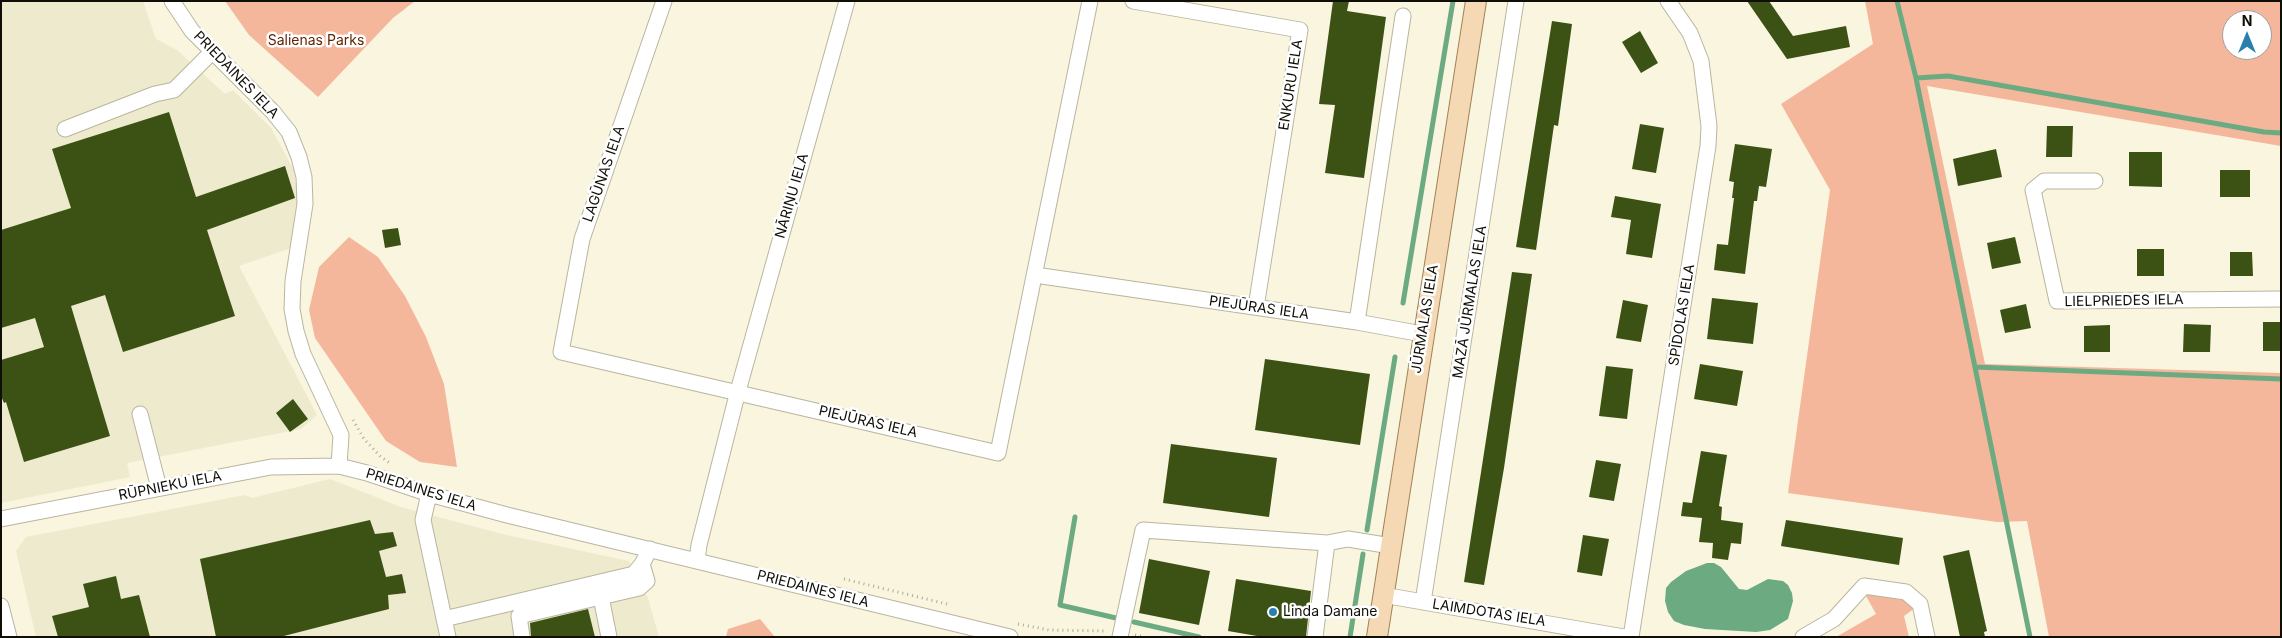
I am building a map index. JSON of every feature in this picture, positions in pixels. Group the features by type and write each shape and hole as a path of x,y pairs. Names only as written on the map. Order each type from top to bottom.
{"main road":[{"name":"JŪRMALAS IELA","path":"1377,637 1422,334 1476,1"}],"street":[{"name":"PRIEDAINES IELA","path":"172,1 192,31 273,112 289,132 300,157 304,176 305,204 293,281 292,309 303,354 341,435 340,466 429,494 697,561 1013,630"},
{"name":"LAGŪNAS IELA","path":"561,352 582,239 664,1"},
{"name":"NĀRIŅU IELA","path":"697,561 699,545 738,391 847,1"},
{"name":"PIEJŪRAS IELA","path":"561,352 998,452 1090,1"},
{"name":"ENKURU IELA","path":"1133,1 1300,30 1256,307"},
{"name":"MAZĀ JŪRMALAS IELA","path":"1423,602 1516,1"},
{"name":"SPĪDOLAS IELA","path":"1631,637 1708,146 1709,126 1701,61 1690,33 1668,1"},
{"path":"1357,322 1404,16"},
{"path":"65,129 155,94 174,90 212,52"},
{"name":"LIELPRIEDES IELA","path":"2096,181 2044,181 2033,190 2057,302 2281,300"},
{"name":"PIEJŪRAS IELA","path":"1035,275 1357,322 1422,334"},
{"path":"140,414 159,488"},
{"name":"RŪPNIEKU IELA","path":"1,519 271,466 340,466"},
{"path":"429,494 423,520 448,637"},
{"path":"1120,634 1143,530 1327,543 1348,539 1391,546"},
{"path":"1315,637 1327,543"},
{"path":"444,619 634,574 650,549"},
{"path":"522,637 519,616 639,588 647,581 642,564"},
{"path":"1803,637 1834,619 1864,586 1906,592 1920,604 1927,637"},
{"name":"LAIMDOTAS IELA","path":"1383,595 1624,637"},
{"path":"600,597 609,637"},
{"path":"1,606 8,637"}],"path":[{"path":"350,416 380,456 396,467"},
{"path":"842,578 954,606"},
{"path":"1013,630 1050,630 1144,637"}],"shaded area":[{"path":"1,1 143,1 156,39 177,50 225,94 233,90 271,128 294,170 298,203 291,248 239,266 317,415 301,429 127,463 130,477 1,503"},
{"path":"330,479 401,507 502,534 629,561 648,598 659,637 36,637 16,551 26,537 245,495 252,498"},
{"path":"1707,563 1714,563 1721,567 1739,589 1747,590 1768,579 1783,581 1788,585 1792,593 1793,601 1788,619 1770,630 1756,632 1705,629 1674,621 1668,612 1665,601 1666,588 1686,571"}],"green space":[{"name":"Salienas Parks","path":"225,1 415,1 393,18 318,97 249,35"},
{"path":"1865,1 2281,1 2281,146 1927,86 1985,364 2281,373 2281,637 2049,637 2027,521 1997,522 1788,493 1830,190 1781,104 1873,44"},
{"path":"349,237 378,257 405,296 426,337 444,384 457,467 420,462 386,441 315,338 309,310 319,267"},
{"path":"1873,592 1907,599 1915,608 1904,616 1909,637 1836,637 1876,614 1866,596"},
{"path":"760,619 775,637 726,637 728,629"}],"building":[{"path":"1333,1 1349,1 1347,11 1386,17 1364,178 1325,173 1335,105 1319,104"},
{"path":"1747,1 1769,1 1793,36 1846,26 1850,47 1787,59"},
{"path":"1552,21 1572,24 1558,126 1554,125 1536,250 1516,247"},
{"path":"1640,31 1658,63 1641,73 1622,42"},
{"path":"169,112 196,197 285,166 295,198 207,230 235,316 123,352 105,295 71,306 110,436 24,462 6,402 4,403 1,396 1,360 44,347 35,318 1,328 1,230 71,208 52,149"},
{"path":"1640,124 1664,128 1656,173 1632,169"},
{"path":"2047,126 2073,126 2072,157 2046,157"},
{"path":"1735,144 1772,149 1766,187 1759,186 1757,201 1754,201 1745,274 1714,270 1717,244 1728,245 1734,198 1732,198 1734,182 1729,181"},
{"path":"1996,149 2002,177 1958,186 1953,159"},
{"path":"2129,152 2162,152 2162,187 2129,186"},
{"path":"2220,170 2250,170 2250,197 2220,197"},
{"path":"1615,196 1661,204 1652,258 1626,254 1631,220 1611,217"},
{"path":"398,228 401,245 385,248 382,230"},
{"path":"2015,237 2021,263 1992,269 1987,243"},
{"path":"2137,249 2164,249 2164,276 2137,276"},
{"path":"2230,252 2252,252 2253,276 2230,276"},
{"path":"1512,272 1532,274 1504,468 1484,585 1464,582"},
{"path":"1712,298 1758,303 1753,344 1707,339"},
{"path":"1623,300 1648,305 1641,342 1616,338"},
{"path":"2026,304 2031,328 2005,333 2000,310"},
{"path":"2263,322 2281,322 2281,351 2263,351"},
{"path":"2184,324 2211,325 2210,352 2183,352"},
{"path":"2110,325 2110,352 2084,352 2084,326"},
{"path":"1265,359 1370,374 1360,445 1255,430"},
{"path":"1700,364 1743,371 1737,406 1694,399"},
{"path":"1606,366 1633,369 1627,419 1599,416"},
{"path":"293,399 308,419 290,432 276,413"},
{"path":"1171,444 1277,458 1269,517 1163,503"},
{"path":"1701,451 1727,455 1719,506 1722,507 1721,520 1743,523 1741,544 1731,543 1728,560 1712,558 1713,543 1699,542 1702,518 1681,516 1683,502 1692,503"},
{"path":"1596,460 1621,464 1614,501 1589,497"},
{"path":"370,520 375,534 393,532 397,546 379,551 386,577 402,574 406,593 388,595 389,609 280,637 216,637 200,559"},
{"path":"1786,520 1903,538 1899,565 1781,546"},
{"path":"1583,535 1609,539 1602,576 1577,572"},
{"path":"1969,550 1987,631 1984,632 1985,637 1960,637 1943,556"},
{"path":"1149,559 1210,571 1199,625 1139,613"},
{"path":"116,576 121,599 139,595 150,637 58,637 52,616 89,607 83,584"},
{"path":"1236,579 1311,591 1306,637 1263,637 1228,631"},
{"path":"588,609 595,637 531,637 530,623"}],"waterway":[{"path":"1403,303 1453,1"},
{"path":"1897,1 1916,78 2030,637"},
{"path":"1916,78 1948,76 2264,132 2281,133"},
{"path":"1367,530 1395,357"},
{"path":"1975,367 2281,379"},
{"path":"1075,517 1060,605 1116,618"},
{"path":"1350,637 1363,554"},
{"path":"1134,622 1199,637"}],"place":[{"name":"Linda Damane","path":"1273,612"}]}
